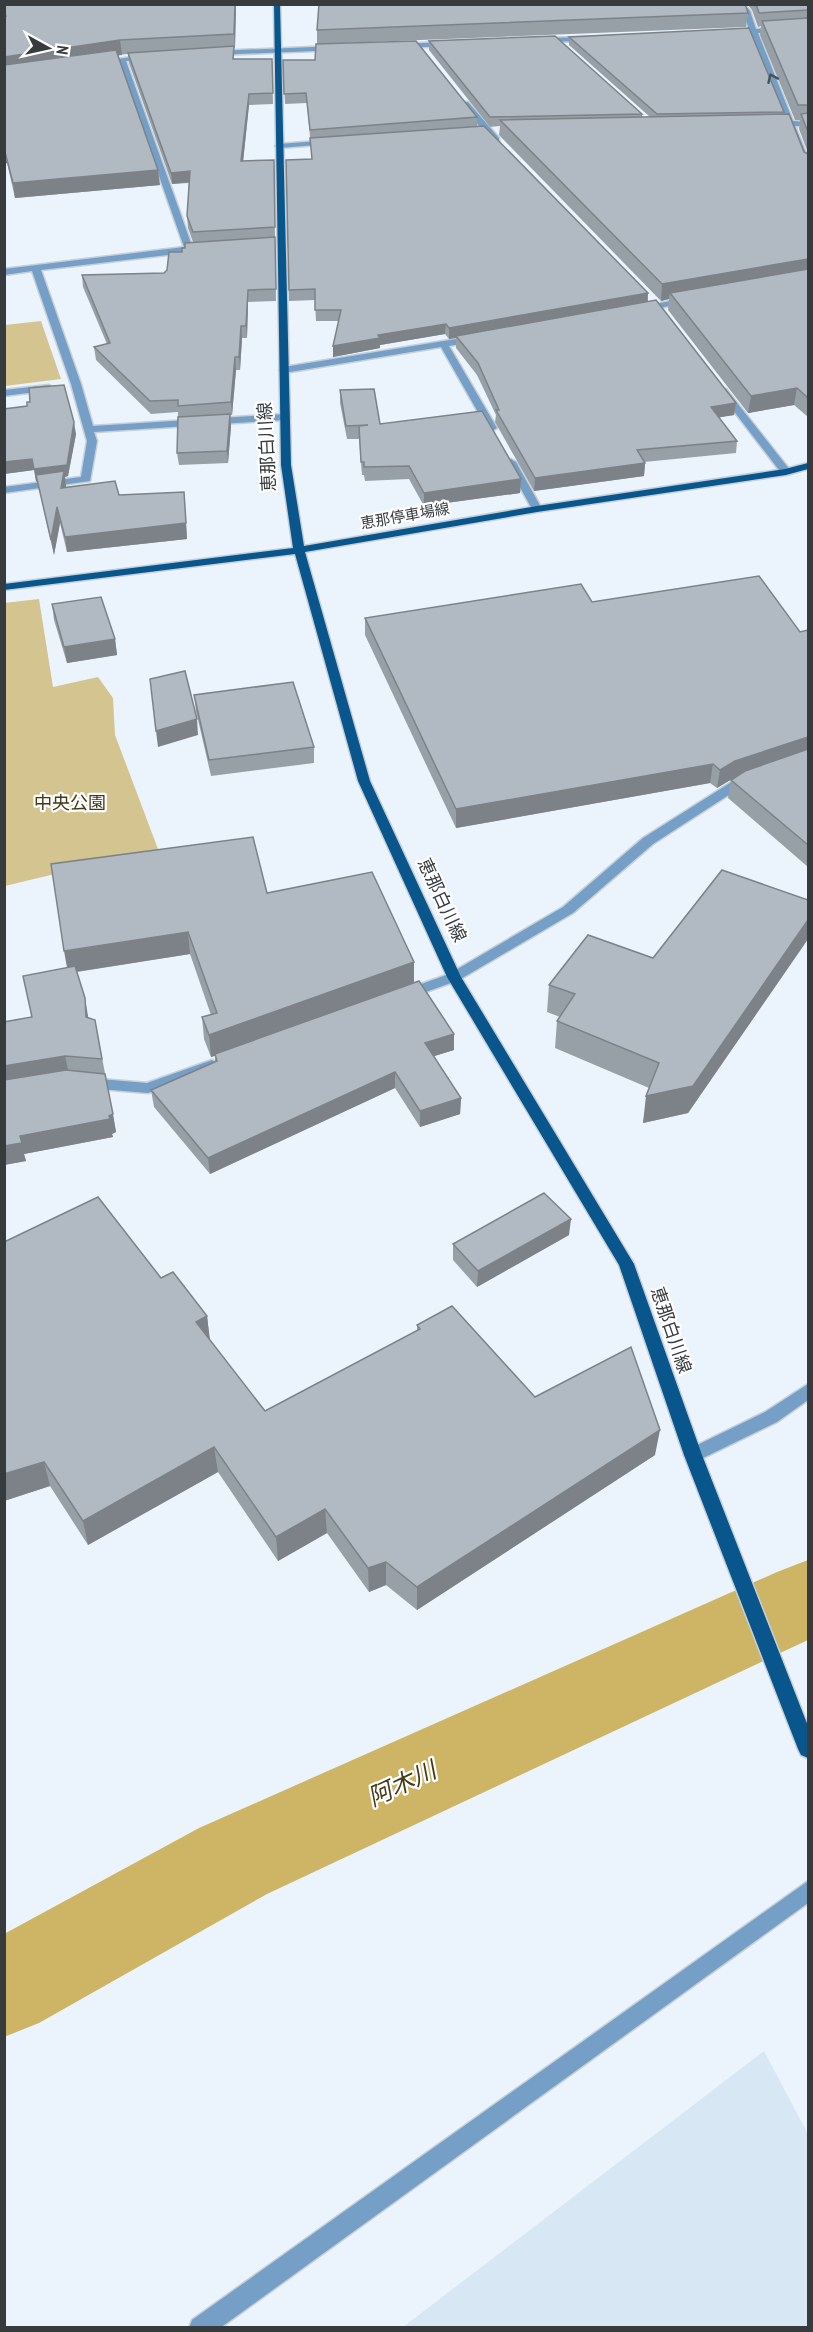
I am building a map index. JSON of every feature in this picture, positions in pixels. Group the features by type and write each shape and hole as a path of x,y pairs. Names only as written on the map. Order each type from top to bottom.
{"main road":[{"name":"恵那白川線","path":"277,4 286,465 299,550 364,781 454,977 626,1264 693,1455 808,1749"},
{"name":"恵那停車場線","path":"4,587 299,550 537,509 786,472 808,466"}],"street":[{"path":"740,4 747,11 753,32 808,166"},
{"path":"720,34 808,28"},
{"path":"532,40 600,38"},
{"path":"555,39 563,47"},
{"path":"395,46 420,48 452,44"},
{"path":"210,53 348,48"},
{"path":"90,63 156,56"},
{"path":"122,59 189,249"},
{"path":"458,96 503,147"},
{"path":"769,124 808,124"},
{"path":"476,132 499,130"},
{"path":"279,146 337,142"},
{"path":"270,244 282,243"},
{"path":"4,272 212,248"},
{"path":"4,490 86,479 92,441 76,384 36,269"},
{"path":"649,297 664,315"},
{"path":"635,309 704,297"},
{"path":"284,370 489,337"},
{"path":"444,345 496,437"},
{"path":"714,379 786,472"},
{"path":"4,393 76,384"},
{"path":"88,429 285,417"},
{"path":"502,447 537,509"},
{"path":"389,1001 454,977 568,910 648,841 737,784 759,777"},
{"path":"69,1082 148,1088 225,1060"},
{"path":"693,1455 771,1417 808,1391"},
{"path":"200,2328 808,1891"}],"shaded area":[{"path":"764,2051 808,2134 808,2327 403,2327"}],"green space":[{"path":"41,321 61,379 5,386 5,325"},
{"name":"中央公園","path":"39,599 53,687 98,677 113,698 115,735 158,849 5,886 4,603"}],"building":[{"path":"4,4 235,4 234,34 120,40 4,57 4,17 6,16"},
{"path":"319,4 745,4 748,13 317,30"},
{"path":"756,4 808,4 808,10 759,13"},
{"path":"808,18 808,105 798,105 762,21"},
{"path":"749,28 784,112 657,114 569,37"},
{"path":"555,36 642,114 490,117 429,41"},
{"path":"416,41 477,117 310,130 306,93 284,94 283,60 315,60 316,44"},
{"path":"234,46 233,59 272,59 273,93 249,94 241,161 274,160 275,227 193,232 187,216 190,171 171,173 128,53"},
{"path":"116,50 158,170 13,183 4,148 4,65"},
{"path":"808,113 808,132 801,114"},
{"path":"789,114 804,152 808,154 808,259 662,284 500,120"},
{"path":"484,126 648,293 449,328 446,324 378,335 380,338 333,346 341,310 315,310 315,289 289,290 286,160 312,159 310,138"},
{"path":"275,237 276,289 248,290 246,326 241,326 239,357 235,357 231,402 178,406 178,400 150,401 94,347 110,343 82,275 164,273 167,270 169,252 182,252 185,243"},
{"path":"808,269 808,398 797,388 751,396 670,293"},
{"path":"656,300 736,403 711,407 737,441 637,450 645,463 535,478 496,410 499,410 478,363 456,336"},
{"path":"64,385 74,422 67,465 34,469 32,459 4,462 4,409 27,406 27,402 30,402 29,388"},
{"path":"374,389 380,424 482,411 521,479 424,493 409,466 364,467 364,462 361,462 359,426 368,425 346,426 340,390"},
{"path":"230,414 227,451 177,453 178,417"},
{"path":"64,471 61,488 115,481 119,495 184,492 186,523 65,537 57,507 51,540 36,475"},
{"path":"759,576 800,632 808,630 808,737 735,761 720,770 713,764 456,809 365,618 581,584 592,602"},
{"path":"101,597 115,639 64,647 52,604"},
{"path":"185,671 197,719 156,731 150,679"},
{"path":"293,682 314,747 209,760 194,695"},
{"path":"808,749 808,845 731,780 745,771"},
{"path":"253,837 267,893 372,872 414,962 209,1035 202,1017 217,1013 188,932 64,951 51,864"},
{"path":"722,870 808,900 808,920 693,1086 646,1096 659,1063 557,1021 575,994 549,985 588,935 653,958"},
{"path":"75,966 85,998 86,1017 95,1020 102,1059 65,1056 4,1066 4,1022 32,1017 23,976"},
{"path":"419,981 454,1034 425,1043 461,1098 420,1111 395,1072 208,1158 151,1090 217,1061 215,1054"},
{"path":"66,1070 105,1074 113,1114 109,1116 110,1119 20,1136 22,1143 4,1146 4,1080"},
{"path":"544,1193 571,1219 478,1271 453,1244"},
{"path":"98,1197 161,1278 173,1272 207,1316 196,1322 265,1411 420,1329 417,1325 452,1306 535,1397 631,1347 660,1430 417,1587 386,1562 368,1568 325,1509 276,1537 214,1447 83,1521 44,1462 4,1474 4,1242"}],"waterway":[{"name":"阿木川","path":"4,1988 233,1861 808,1599"}]}
